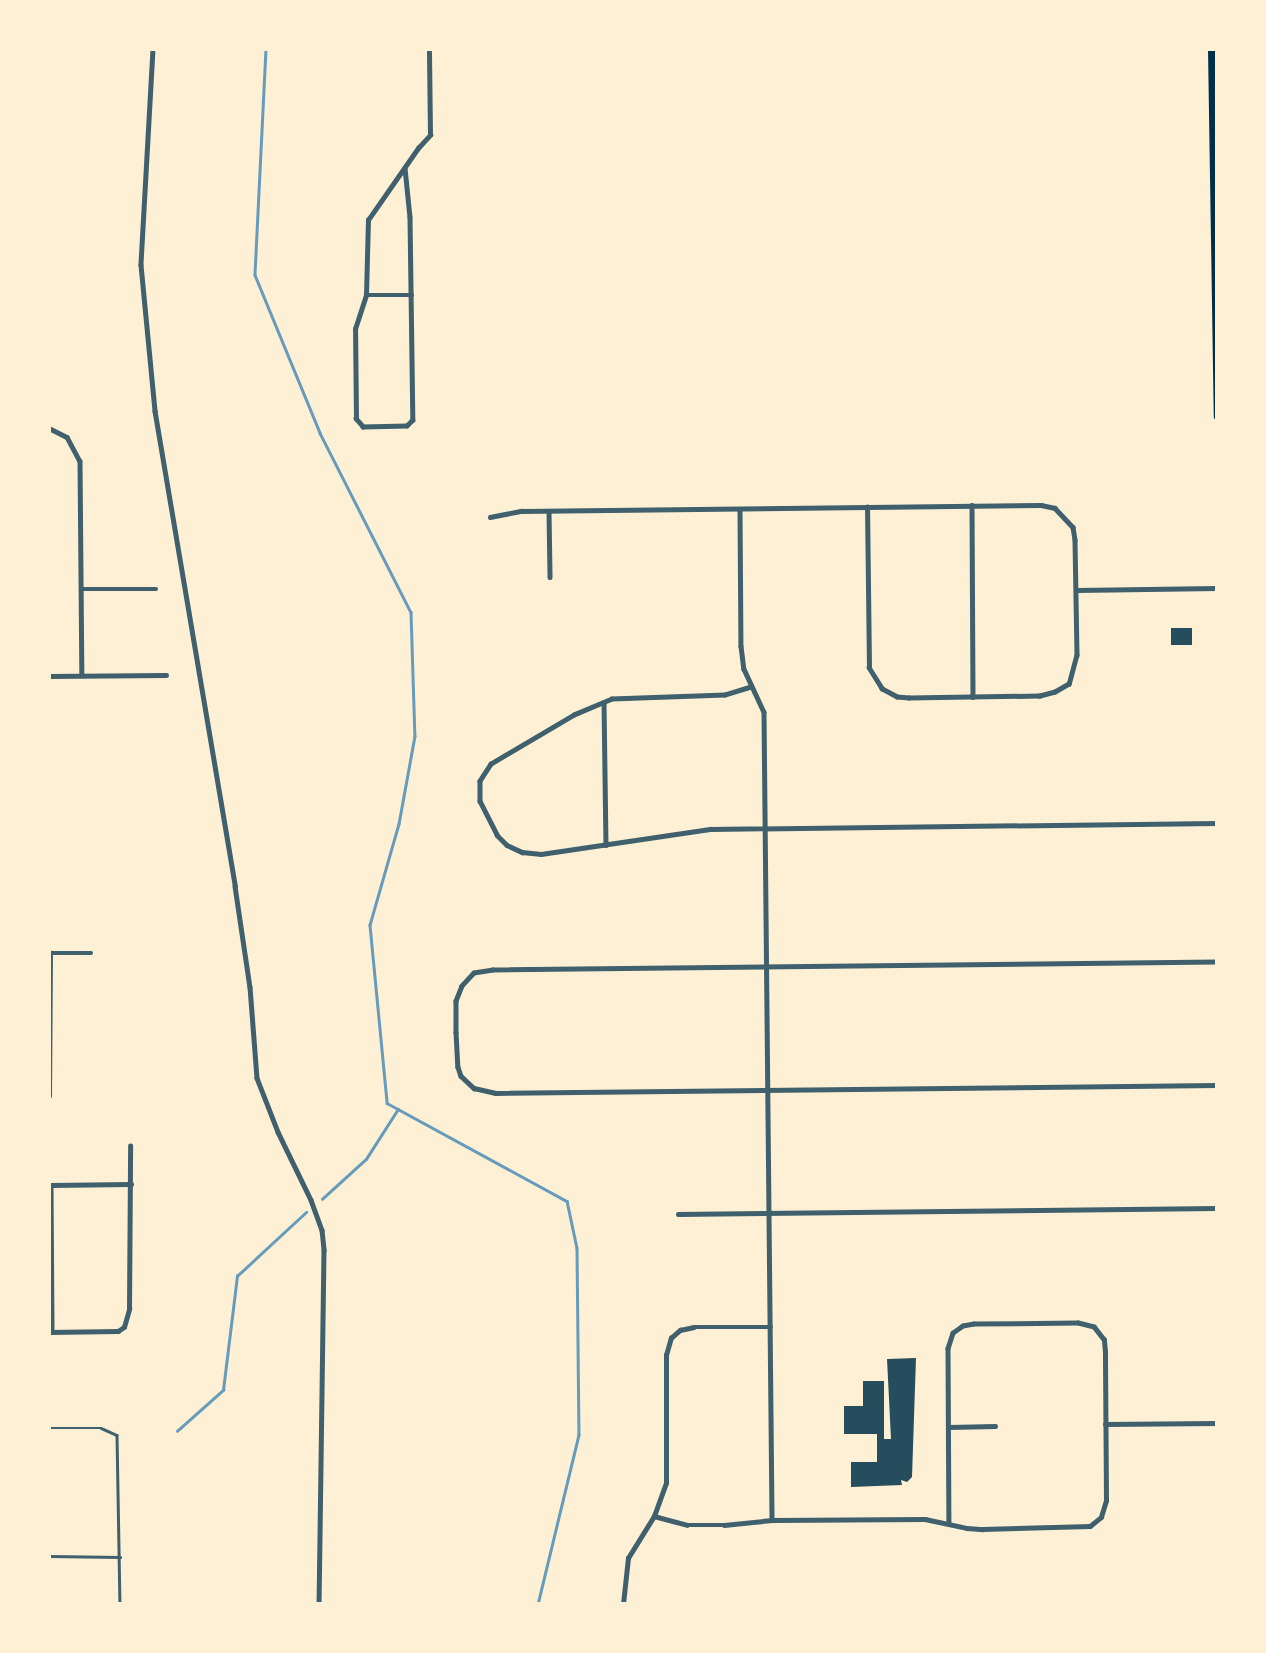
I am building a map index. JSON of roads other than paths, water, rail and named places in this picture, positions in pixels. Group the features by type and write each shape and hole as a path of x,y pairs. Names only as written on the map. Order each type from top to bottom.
{"main road":[{"path":"1211,49 1217,416"}],"street":[{"path":"152,49 142,265 155,411 244,949 257,1078 273,1121 311,1200 322,1230 324,1250 319,1604"},
{"path":"405,168 410,217 413,421 407,426 363,427 356,419 355,329 366,295 368,220 405,168 430,135 429,49"},
{"path":"366,295 412,295"},
{"path":"49,428 67,437 80,461 82,676"},
{"path":"972,505 972,697"},
{"path":"490,517 521,511 972,505 1041,505 1056,510 1073,527 1077,655 1069,684 1048,695 972,697 888,694 875,681 869,668 867,507"},
{"path":"740,509 741,646 751,687 764,712 772,1520"},
{"path":"549,511 550,577"},
{"path":"1077,590 1217,588"},
{"path":"81,589 156,589"},
{"path":"49,676 166,675"},
{"path":"751,687 725,695 626,697 604,702 574,715 491,764 480,781 480,801 497,835 507,845 522,852 541,854 691,830 1217,823"},
{"path":"604,702 606,845"},
{"path":"49,1096 49,953 91,953"},
{"path":"1217,962 483,971 467,978 458,994 456,1032 461,1076 467,1084 484,1092 1217,1085"},
{"path":"130,1146 131,1184 129,1309 124,1327 118,1331 51,1332 50,1185 131,1184"},
{"path":"678,1214 1217,1208"},
{"path":"654,1516 687,1525 724,1525 772,1520 925,1519 983,1529 1078,1528 1097,1521 1105,1511 1105,1352 1104,1340 1094,1327 1078,1323 974,1324 962,1326 953,1333 948,1348 949,1523"},
{"path":"623,1604 628,1558 654,1516 666,1483 666,1355 674,1335 680,1329 694,1327 771,1327"},
{"path":"1105,1424 1217,1423"},
{"path":"948,1427 995,1426"}],"lane":[{"path":"49,1428 101,1428 117,1434 120,1604"},
{"path":"49,1556 120,1557"}],"waterway":[{"path":"266,49 255,275 320,433 411,612 415,736 399,824 370,925 387,1103 567,1201 577,1248 579,1435 538,1604"},
{"path":"322,1199 366,1159 398,1109"},
{"path":"177,1431 223,1390 237,1276 306,1212"}]}
